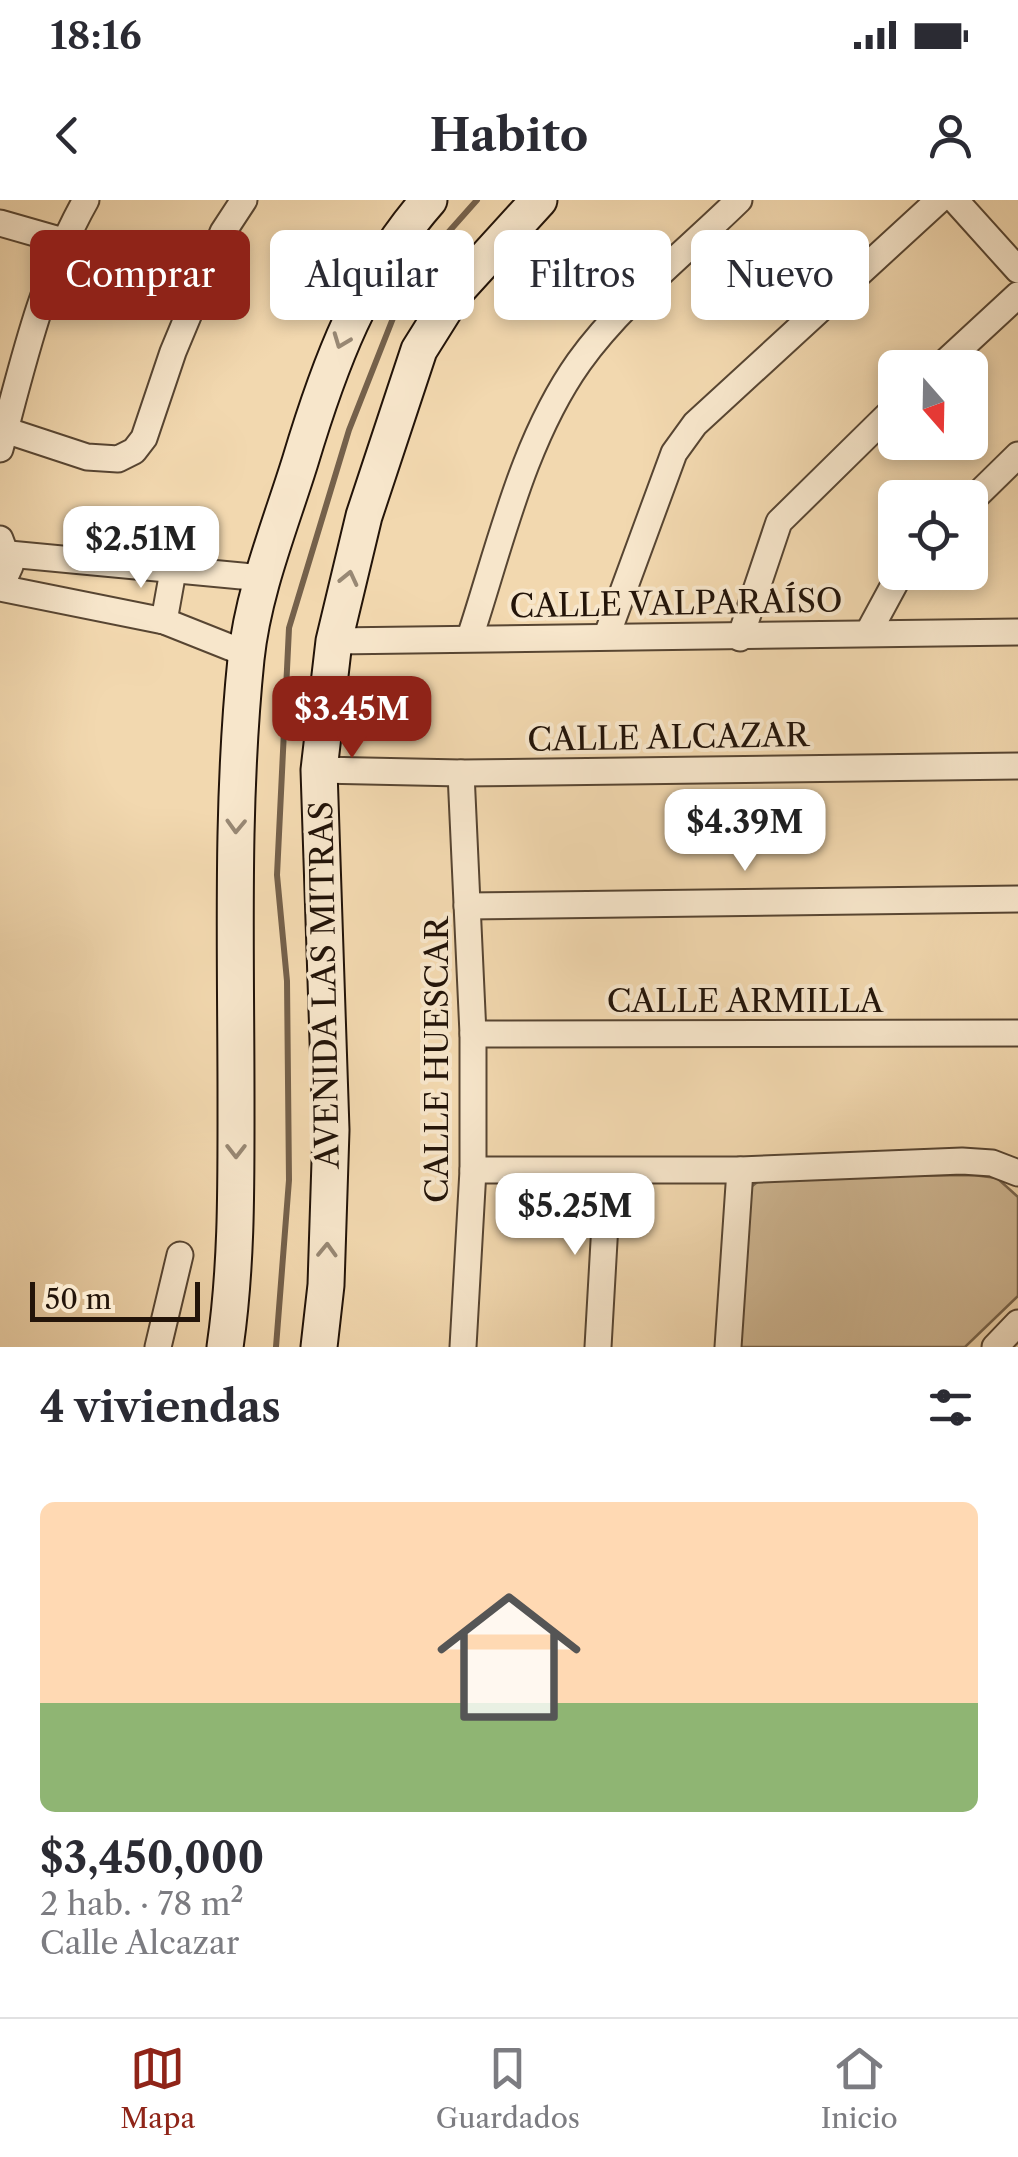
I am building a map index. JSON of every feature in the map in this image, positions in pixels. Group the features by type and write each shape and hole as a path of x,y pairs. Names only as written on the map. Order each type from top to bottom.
{"street":[{"path":"69,230 86,200"},
{"path":"30,317 10,364 3,440 87,457 118,459 134,451 144,438 172,352 224,232 244,200"},
{"path":"225,1347 236,1196 234,884 247,654 264,578 316,408 352,314 391,243 429,200"},
{"name":"AVENIDA LAS MITRAS","path":"320,1347 331,1130 319,770 334,641 364,516 419,350 456,291 539,200"},
{"path":"470,637 520,483 556,399 579,362 739,200"},
{"path":"607,635 674,453 695,424 939,200"},
{"path":"954,200 1018,270"},
{"path":"0,223 30,232"},
{"path":"958,350 1018,295"},
{"path":"740,638 779,522 878,425"},
{"path":"988,484 1018,455"},
{"path":"247,654 164,621 0,588 10,566 4,546 173,572 264,578"},
{"path":"164,621 173,572"},
{"path":"868,633 891,590"},
{"name":"CALLE VALPARAÍSO","path":"334,641 1018,632"},
{"name":"CALLE ALCAZAR","path":"319,770 460,773 1018,766"},
{"name":"CALLE HUESCAR","path":"460,773 473,1034 473,1170 462,1347"},
{"path":"468,906 1018,899"},
{"name":"CALLE ARMILLA","path":"473,1034 1018,1032"},
{"path":"473,1170 740,1170 962,1161 992,1163 1018,1174"},
{"path":"728,1347 740,1170"},
{"path":"598,1347 608,1171"},
{"path":"158,1347 180,1255"},
{"path":"995,1347 1018,1323"}],"shaded area":[{"path":"764,1177 997,1178 1018,1197 1018,1296 965,1347 737,1347 751,1187"}],"waterway":[{"path":"276,1347 289,1180 287,981 277,875 289,628 349,430 399,303 437,245 477,200"}]}
